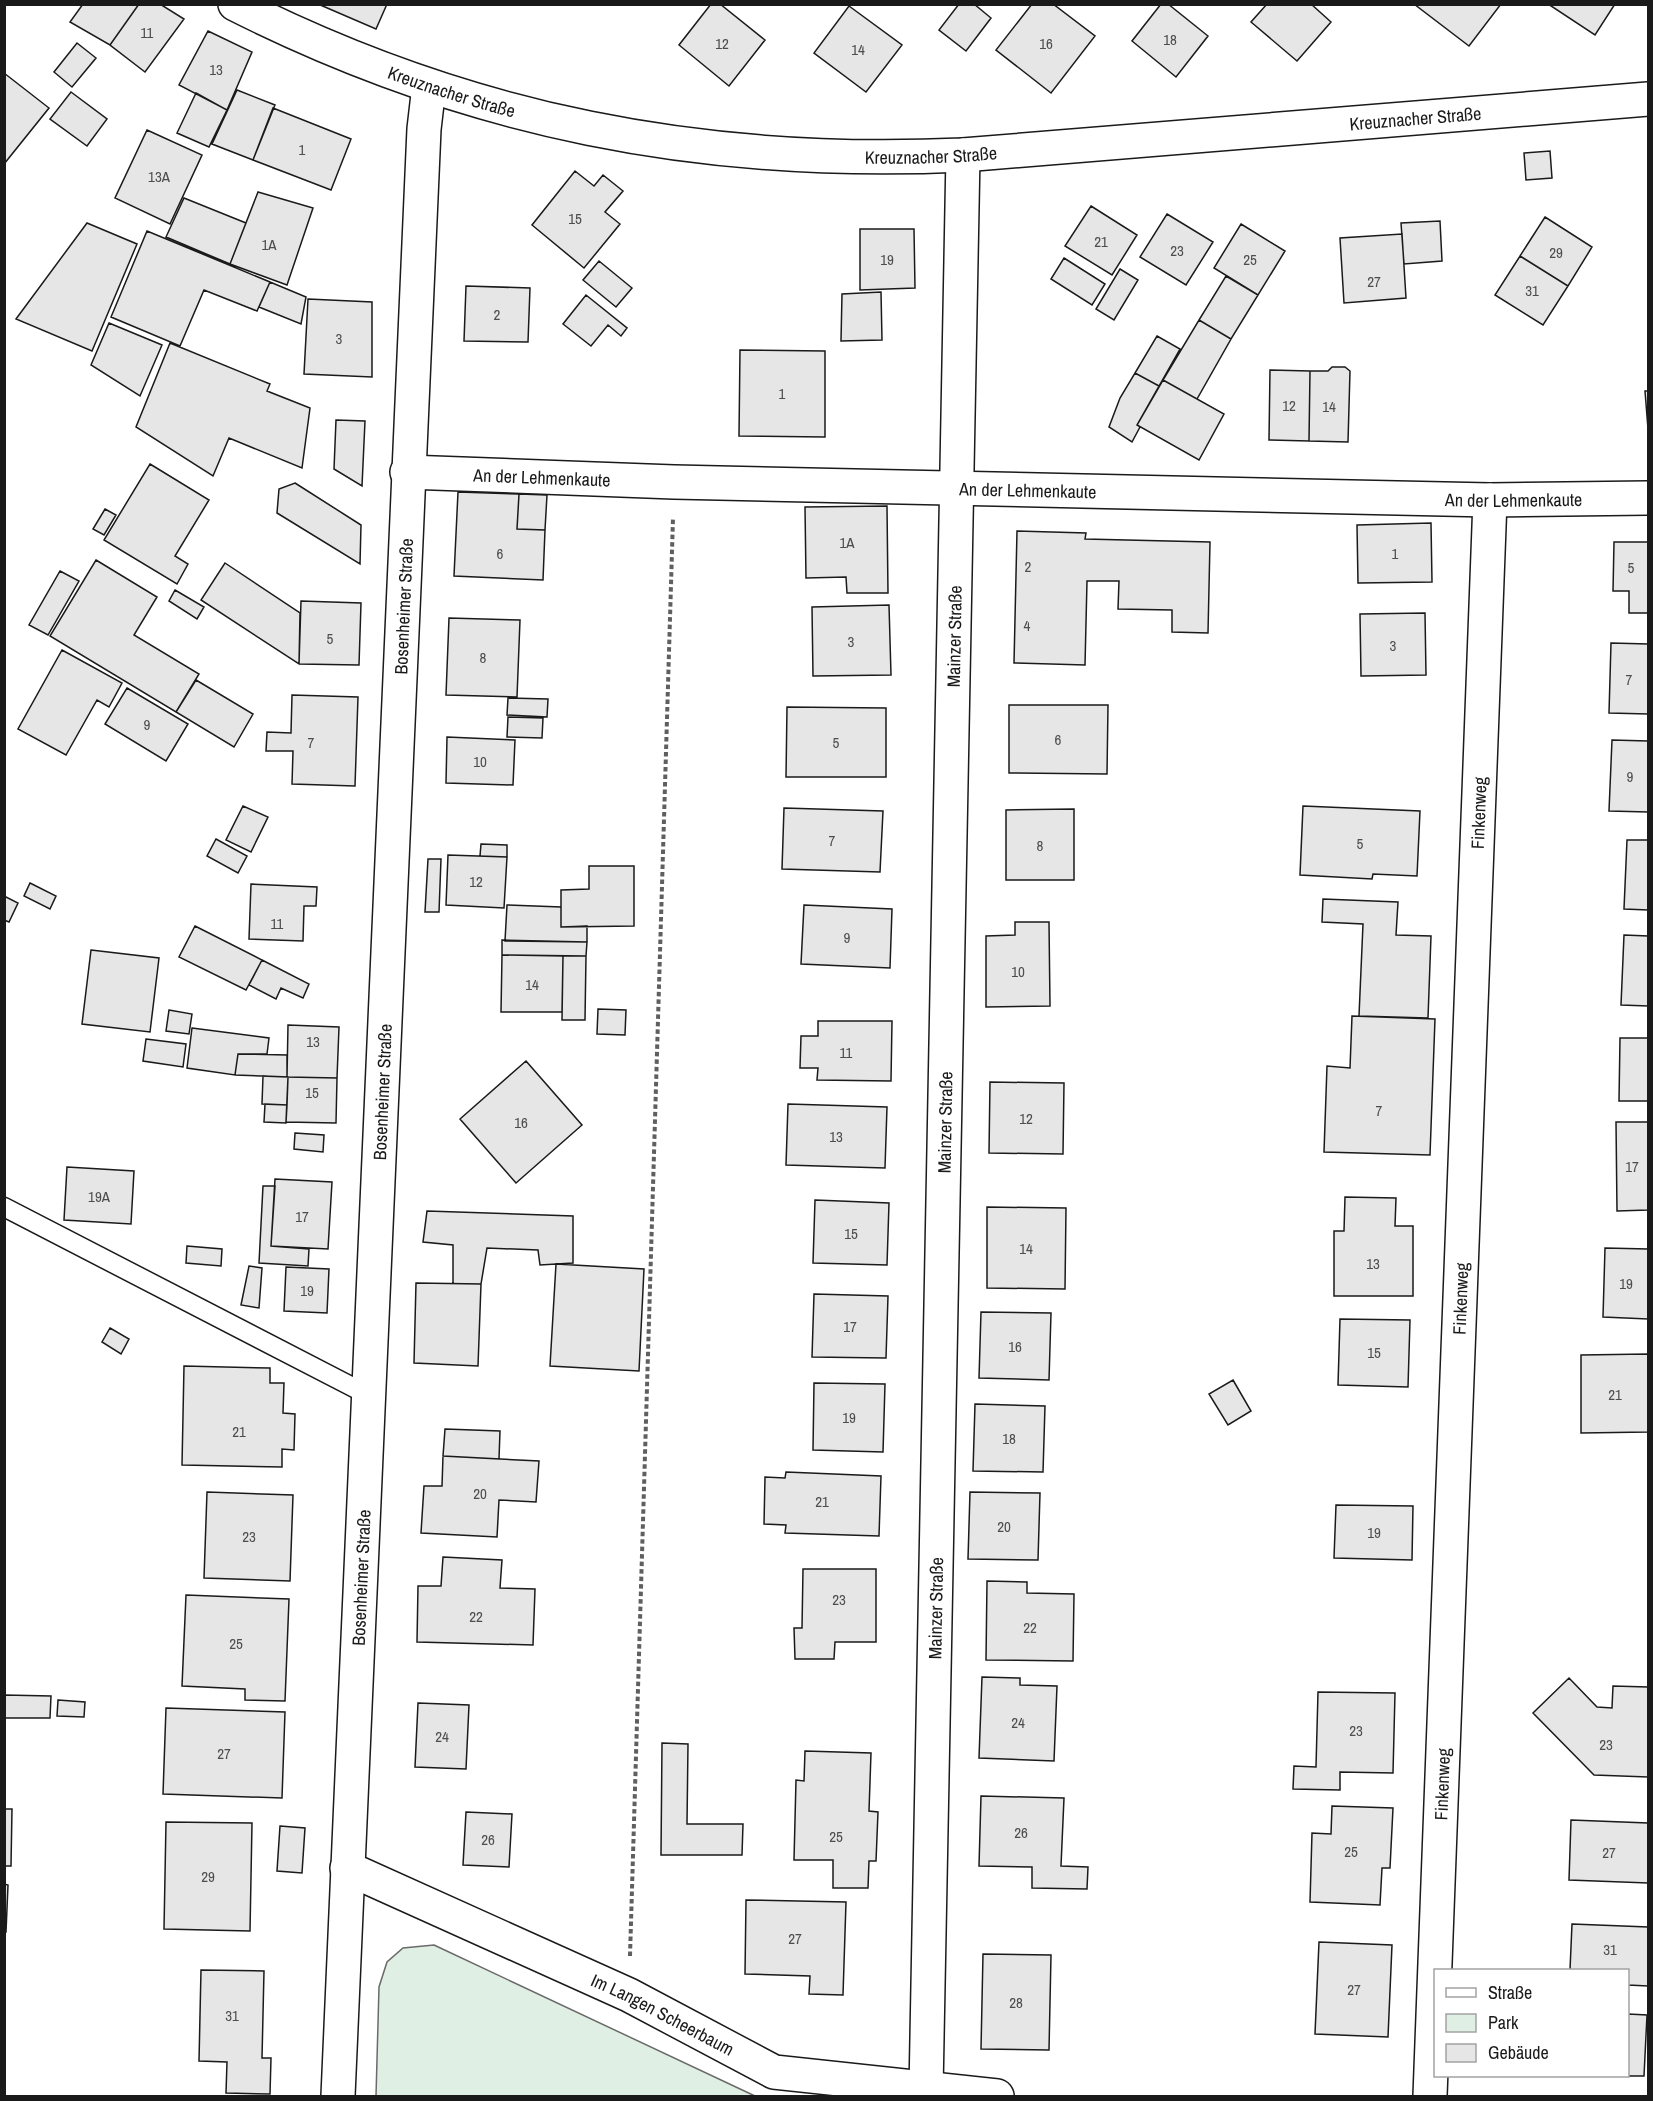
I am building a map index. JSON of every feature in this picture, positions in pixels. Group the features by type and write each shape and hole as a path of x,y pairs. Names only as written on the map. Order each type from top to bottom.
{"street":[{"name":"Kreuznacher Straße","path":"235,4 356,60 429,86 530,116 675,145 819,158 963,155 1648,99"},
{"name":"Bosenheimer Straße","path":"338,2097 346,1868 370,1396 406,472 423,129 429,86"},
{"name":"Mainzer Straße","path":"926,2090 963,155"},
{"name":"An der Lehmenkaute","path":"406,472 674,482 956,486 1490,500 1648,498"},
{"name":"Finkenweg","path":"1435,1969 1490,500"},
{"name":"Im Langen Scheerbaum","path":"346,1868 629,1995 774,2072 997,2097"},
{"name":"Finkenweg","path":"1430,2097 1434,1991"}],"lane":[{"path":"4,1207 370,1396"}],"path":[{"path":"629,1995 674,482"}],"green space":[{"path":"434,1945 755,2096 376,2096 379,1987 387,1962 403,1948"}],"building":[{"path":"83,4 139,4 110,45 70,22"},
{"path":"139,4 160,4 184,19 145,72 110,45"},
{"path":"318,4 387,4 376,29"},
{"path":"711,4 720,4 765,40 729,86 679,45"},
{"path":"959,4 974,4 991,18 966,51 939,30"},
{"path":"1032,4 1053,4 1095,36 1051,93 996,50"},
{"path":"1161,4 1168,4 1208,36 1176,77 1132,41"},
{"path":"1267,4 1311,4 1331,22 1297,61 1251,22"},
{"path":"1414,4 1501,4 1469,46"},
{"path":"1548,4 1615,4 1595,35"},
{"path":"849,6 902,45 866,92 814,53"},
{"path":"208,31 252,52 227,110 179,85"},
{"path":"77,43 96,58 72,87 54,72"},
{"path":"4,73 49,108 4,164"},
{"path":"237,90 275,105 253,160 212,144"},
{"path":"71,92 107,119 87,146 50,119"},
{"path":"196,93 227,110 209,147 177,133"},
{"path":"273,108 351,139 331,190 253,160"},
{"path":"147,130 202,155 170,224 115,198"},
{"path":"1550,151 1552,178 1526,180 1524,153"},
{"path":"575,171 594,186 603,175 623,191 605,212 620,224 584,268 532,225"},
{"path":"258,192 313,208 287,285 230,264"},
{"path":"184,198 246,223 230,264 166,237"},
{"path":"1091,206 1137,235 1112,275 1065,246"},
{"path":"1167,214 1213,242 1186,285 1140,257"},
{"path":"1545,217 1592,247 1568,286 1520,256"},
{"path":"1440,221 1442,261 1404,264 1401,223"},
{"path":"87,223 137,244 92,351 16,319"},
{"path":"1241,224 1285,251 1258,295 1214,268"},
{"path":"860,229 914,229 915,288 860,290"},
{"path":"147,231 270,282 257,311 204,290 180,346 111,317"},
{"path":"1402,234 1406,298 1344,303 1340,238"},
{"path":"1520,256 1568,286 1543,325 1495,295"},
{"path":"1064,258 1105,284 1092,305 1051,279"},
{"path":"599,261 632,288 616,307 583,280"},
{"path":"1120,269 1138,280 1114,320 1096,309"},
{"path":"1226,276 1258,295 1231,339 1199,320"},
{"path":"270,282 306,297 301,324 259,307"},
{"path":"466,286 530,288 528,342 464,341"},
{"path":"881,292 882,340 841,341 842,294"},
{"path":"586,295 627,328 621,336 608,325 591,346 563,324"},
{"path":"308,299 372,302 372,377 304,374"},
{"path":"1199,320 1231,339 1197,399 1163,380"},
{"path":"109,323 162,345 140,396 91,365"},
{"path":"1157,336 1180,349 1159,386 1135,373"},
{"path":"170,343 270,384 267,391 310,408 302,468 229,438 213,476 136,427"},
{"path":"740,350 825,351 825,437 739,436"},
{"path":"1332,367 1345,367 1350,371 1348,442 1309,441 1310,371 1328,371"},
{"path":"1270,370 1310,371 1309,441 1269,440"},
{"path":"1135,373 1159,386 1137,425 1140,427 1132,442 1109,427 1120,398"},
{"path":"1163,380 1224,414 1199,460 1137,425"},
{"path":"1645,391 1648,391 1648,429"},
{"path":"336,420 365,421 362,486 334,469"},
{"path":"150,464 209,500 175,556 188,564 177,584 104,540"},
{"path":"295,483 361,525 360,564 277,513 279,489"},
{"path":"458,492 519,494 517,529 545,530 543,580 454,576"},
{"path":"519,494 547,495 545,530 517,529"},
{"path":"887,506 888,593 847,593 846,577 806,578 805,507"},
{"path":"105,509 116,515 104,535 93,529"},
{"path":"1431,523 1432,582 1358,583 1357,525"},
{"path":"1017,531 1086,533 1085,539 1210,542 1208,633 1172,632 1172,610 1118,609 1119,581 1087,581 1085,665 1014,663"},
{"path":"1614,542 1648,542 1648,613 1629,613 1629,591 1613,591"},
{"path":"96,560 157,597 134,635 199,674 176,712 50,636"},
{"path":"225,563 300,613 299,664 201,600"},
{"path":"60,571 79,581 48,635 29,625"},
{"path":"175,590 204,607 197,619 169,601"},
{"path":"301,601 361,603 359,665 299,664"},
{"path":"889,605 891,675 813,676 812,607"},
{"path":"1425,613 1426,675 1361,676 1360,614"},
{"path":"449,618 520,620 517,697 446,695"},
{"path":"1611,643 1648,644 1648,714 1609,713"},
{"path":"62,650 122,683 109,707 97,700 66,755 18,729"},
{"path":"196,680 253,714 234,747 176,712"},
{"path":"127,688 188,724 166,761 105,724"},
{"path":"292,695 358,697 355,786 292,784 293,751 266,751 267,732 291,733"},
{"path":"508,698 548,699 547,717 507,715"},
{"path":"1009,705 1108,705 1107,774 1009,773"},
{"path":"787,707 886,708 886,777 786,777"},
{"path":"508,717 543,718 542,738 507,737"},
{"path":"447,737 515,740 513,785 446,783"},
{"path":"1612,740 1648,741 1648,812 1609,811"},
{"path":"243,806 268,817 251,852 226,840"},
{"path":"1303,806 1420,811 1417,876 1373,874 1372,879 1300,875"},
{"path":"784,808 883,811 880,872 782,869"},
{"path":"1074,809 1074,880 1006,880 1006,810"},
{"path":"216,839 247,856 238,873 207,856"},
{"path":"1627,840 1648,840 1648,910 1624,909"},
{"path":"481,844 507,845 507,857 480,856"},
{"path":"448,855 507,857 504,908 446,905"},
{"path":"428,859 441,859 439,912 425,912"},
{"path":"589,866 634,866 634,926 561,927 561,890 589,889"},
{"path":"30,883 56,896 50,909 24,896"},
{"path":"251,884 317,887 316,906 304,906 303,941 249,939"},
{"path":"4,896 18,903 9,922 4,920"},
{"path":"1323,899 1398,902 1396,935 1431,936 1428,1018 1359,1016 1363,924 1322,922"},
{"path":"507,905 561,907 561,927 587,926 587,942 505,941"},
{"path":"804,905 892,909 890,968 801,964"},
{"path":"1015,922 1049,922 1050,1006 986,1007 986,936 1015,935"},
{"path":"195,926 262,960 246,990 179,957"},
{"path":"1624,935 1648,936 1648,1006 1621,1005"},
{"path":"502,940 587,942 586,956 502,955"},
{"path":"91,950 159,958 150,1032 82,1024"},
{"path":"502,955 563,956 562,1012 501,1012"},
{"path":"563,956 586,956 585,1020 562,1020"},
{"path":"262,960 309,984 303,998 281,988 276,999 249,985"},
{"path":"598,1009 626,1010 625,1035 597,1034"},
{"path":"169,1010 192,1014 189,1034 166,1031"},
{"path":"1352,1016 1435,1019 1430,1155 1324,1152 1327,1066 1350,1068"},
{"path":"818,1021 892,1021 891,1081 817,1080 818,1068 800,1068 801,1036 818,1036"},
{"path":"288,1025 339,1027 337,1078 287,1077"},
{"path":"192,1028 269,1038 267,1054 238,1054 235,1075 187,1068"},
{"path":"1620,1038 1648,1038 1648,1101 1619,1101"},
{"path":"146,1039 186,1044 183,1067 143,1061"},
{"path":"238,1054 287,1055 287,1077 235,1075"},
{"path":"526,1061 582,1125 516,1183 460,1119"},
{"path":"263,1076 288,1077 287,1105 262,1104"},
{"path":"288,1077 337,1078 336,1123 286,1122"},
{"path":"990,1082 1064,1083 1063,1154 989,1153"},
{"path":"265,1104 287,1105 286,1123 264,1122"},
{"path":"788,1104 887,1107 885,1168 786,1165"},
{"path":"1616,1122 1648,1122 1648,1210 1617,1211"},
{"path":"295,1133 324,1135 323,1152 294,1149"},
{"path":"67,1167 134,1171 131,1224 64,1220"},
{"path":"275,1179 332,1182 328,1249 271,1246"},
{"path":"263,1186 275,1186 271,1246 309,1249 308,1266 259,1263"},
{"path":"1345,1197 1396,1198 1395,1226 1413,1226 1413,1296 1334,1296 1334,1231 1344,1231"},
{"path":"815,1200 889,1203 887,1265 813,1263"},
{"path":"987,1207 1066,1208 1065,1289 987,1288"},
{"path":"427,1211 573,1216 573,1263 540,1265 538,1250 487,1248 481,1284 453,1284 453,1245 423,1242"},
{"path":"187,1246 222,1249 221,1266 186,1263"},
{"path":"1605,1248 1648,1249 1648,1319 1603,1317"},
{"path":"556,1264 644,1269 639,1371 550,1366"},
{"path":"249,1266 262,1268 259,1308 241,1305"},
{"path":"286,1267 329,1269 327,1313 284,1311"},
{"path":"416,1283 481,1284 478,1366 414,1363"},
{"path":"814,1294 888,1296 886,1358 812,1357"},
{"path":"981,1312 1051,1313 1049,1380 979,1378"},
{"path":"1340,1319 1410,1320 1408,1387 1338,1385"},
{"path":"110,1328 129,1339 121,1354 102,1342"},
{"path":"1648,1354 1648,1432 1581,1433 1581,1355"},
{"path":"184,1366 270,1368 270,1383 284,1383 283,1413 295,1414 294,1450 282,1449 282,1467 182,1465"},
{"path":"1233,1380 1251,1411 1228,1425 1209,1394"},
{"path":"814,1383 885,1384 883,1452 813,1450"},
{"path":"975,1404 1045,1406 1043,1472 973,1471"},
{"path":"445,1429 500,1431 499,1459 443,1456"},
{"path":"443,1456 539,1461 536,1502 499,1500 497,1537 421,1533 424,1486 442,1486"},
{"path":"786,1472 881,1476 879,1536 785,1533 786,1525 764,1524 765,1477 785,1478"},
{"path":"207,1492 293,1495 290,1581 204,1578"},
{"path":"970,1492 1040,1493 1038,1560 968,1559"},
{"path":"1336,1505 1413,1506 1412,1560 1334,1558"},
{"path":"443,1557 502,1560 500,1588 535,1589 533,1645 417,1642 418,1586 441,1586"},
{"path":"803,1569 876,1569 876,1642 835,1642 834,1659 795,1659 794,1628 802,1628"},
{"path":"987,1581 1027,1582 1027,1593 1074,1594 1073,1661 986,1660"},
{"path":"186,1595 289,1599 285,1701 245,1700 245,1689 182,1686"},
{"path":"982,1677 1020,1678 1020,1685 1057,1686 1054,1761 979,1758"},
{"path":"1569,1678 1597,1707 1612,1708 1613,1686 1648,1687 1648,1777 1594,1775 1533,1713"},
{"path":"1318,1692 1395,1693 1393,1773 1340,1772 1340,1790 1293,1789 1294,1766 1316,1767"},
{"path":"4,1695 51,1696 50,1718 4,1718"},
{"path":"58,1700 85,1702 84,1717 57,1716"},
{"path":"418,1703 469,1705 466,1769 415,1767"},
{"path":"166,1708 285,1712 282,1798 163,1794"},
{"path":"662,1743 688,1744 687,1824 743,1824 742,1855 661,1855"},
{"path":"805,1751 871,1753 869,1811 878,1812 876,1861 869,1861 868,1888 833,1888 833,1860 794,1860 796,1780 804,1781"},
{"path":"981,1796 1064,1798 1061,1866 1088,1867 1087,1889 1032,1888 1032,1867 979,1866"},
{"path":"1332,1806 1393,1808 1390,1868 1382,1868 1380,1905 1310,1902 1312,1833 1331,1834"},
{"path":"4,1809 12,1809 11,1866 4,1866"},
{"path":"466,1812 512,1814 509,1867 463,1865"},
{"path":"1571,1820 1648,1823 1648,1883 1569,1880"},
{"path":"166,1822 252,1823 250,1931 164,1929"},
{"path":"280,1826 305,1828 302,1873 277,1871"},
{"path":"4,1884 8,1885 6,1932 4,1932"},
{"path":"746,1900 846,1902 843,1995 809,1994 810,1976 745,1974"},
{"path":"1572,1924 1648,1927 1648,1986 1629,1985 1629,1969 1570,1969"},
{"path":"1319,1942 1392,1945 1388,2037 1315,2034"},
{"path":"983,1954 1051,1955 1049,2050 981,2049"},
{"path":"201,1970 264,1971 262,2058 271,2058 270,2094 226,2093 227,2062 199,2061"},
{"path":"1629,2014 1647,2015 1644,2076 1629,2076"}]}
